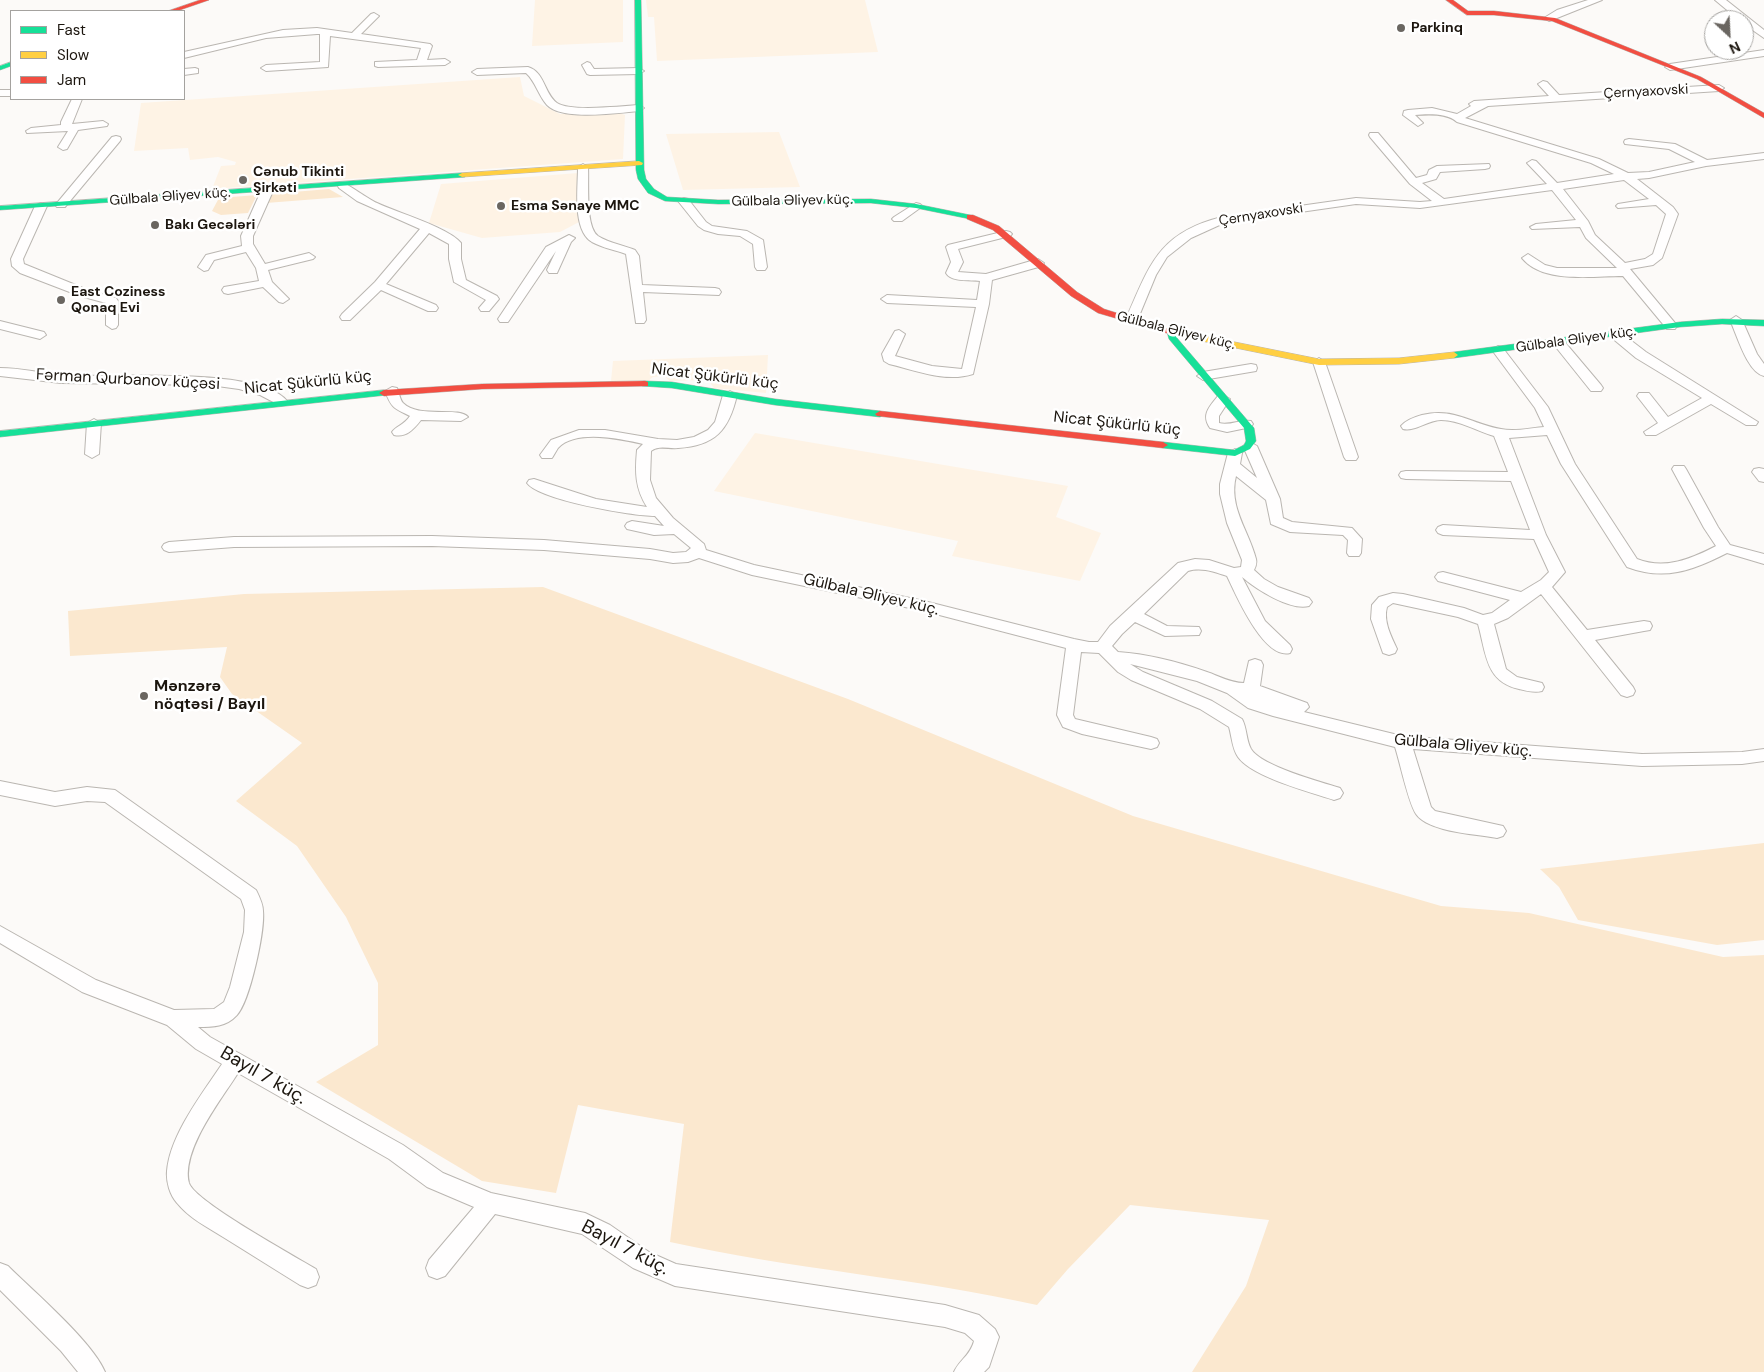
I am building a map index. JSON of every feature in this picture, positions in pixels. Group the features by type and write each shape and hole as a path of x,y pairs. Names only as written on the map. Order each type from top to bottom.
{"main road":[{"path":"175,10 206,0"},
{"name":"Gülbala Əliyev küç.","path":"638,0 639,163 642,179 651,191 665,198 684,201 856,200 916,206 976,218 1006,234 1085,302 1101,311 1171,332 1319,362 1399,361 1559,343 1671,326 1736,320 1764,323"},
{"path":"1449,0 1462,12 1467,13 1494,13 1549,18 1719,88 1764,116"},
{"name":"Gülbala Əliyev küç.","path":"0,208 343,186 639,163"},
{"path":"1171,332 1173,340 1246,424 1252,438 1250,446 1234,459"},
{"name":"Nicat Şükürlü küç","path":"0,434 392,391 513,385 651,384 672,385 730,395 1234,459"}],"street":[{"path":"1549,18 1560,12 1597,0"},
{"path":"1720,0 1762,30"},
{"path":"354,36 374,16"},
{"path":"255,25 265,36"},
{"path":"185,55 206,46 304,31 325,32 427,46 420,63"},
{"path":"266,68 307,67 326,64 325,32"},
{"path":"206,46 214,59"},
{"path":"1670,67 1762,55"},
{"path":"378,64 446,62"},
{"path":"587,65 588,71 600,73 639,71"},
{"path":"304,80 307,67"},
{"path":"477,72 528,70 537,77 553,105 558,108 580,110 639,108"},
{"path":"185,72 195,71"},
{"path":"598,84 600,73"},
{"path":"1543,84 1556,98"},
{"name":"Çernyaxovski","path":"1460,106 1719,88"},
{"path":"67,127 66,122 77,100"},
{"name":"Çernyaxovski","path":"1484,104 1458,117 1461,120 1594,161 1626,176 1669,209 1672,214 1658,256 1649,262 1624,270"},
{"path":"1418,123 1408,113 1432,111 1458,117"},
{"path":"31,131 103,124"},
{"path":"1464,132 1482,126"},
{"path":"62,147 73,131 72,128 67,127"},
{"path":"1374,135 1414,182 1442,203"},
{"path":"61,204 116,139"},
{"path":"1629,142 1671,146 1706,163"},
{"name":"Çernyaxovski","path":"1131,321 1158,260 1183,239 1210,224 1222,220 1356,201 1420,205 1442,203 1626,176 1649,175 1706,163 1764,156"},
{"path":"1532,163 1566,198 1572,209 1584,223 1590,236 1624,270 1671,326"},
{"path":"1414,182 1432,178 1433,172 1437,169 1485,166"},
{"path":"583,167 586,228 592,237 603,243 631,252 640,320"},
{"path":"343,186 349,192 371,204 428,227 455,243 455,259 460,282 494,299 485,308"},
{"path":"267,191 247,236 247,244 262,268 266,283 283,299"},
{"path":"684,201 702,224 708,228 718,231 743,233 759,242 761,267"},
{"path":"1622,206 1659,201"},
{"path":"40,206 17,260 18,266 84,293 112,301 112,325"},
{"path":"898,219 916,206"},
{"path":"1536,227 1584,223"},
{"path":"346,317 379,285 428,227"},
{"path":"504,319 550,249 586,228"},
{"path":"1006,234 952,247 956,262 953,275 986,278 1038,263"},
{"path":"553,270 566,240"},
{"path":"204,267 210,257 249,248"},
{"path":"262,268 310,256"},
{"path":"1528,258 1541,268 1557,272 1624,270"},
{"path":"900,334 888,354 889,358 894,361 954,374 964,374 968,371 983,304 986,278"},
{"path":"228,290 266,283"},
{"path":"379,285 432,308"},
{"path":"636,288 715,292"},
{"path":"887,299 983,304"},
{"path":"1736,320 1744,343 1758,367 1764,372"},
{"path":"0,325 40,334"},
{"path":"1616,335 1640,355 1752,422"},
{"path":"1559,343 1596,388"},
{"path":"1498,350 1541,407 1568,464 1632,563 1640,567 1655,569 1684,568 1724,548"},
{"path":"1319,362 1351,457"},
{"path":"1203,376 1251,368"},
{"name":"Fərman Qurbanov küçəsi","path":"0,372 61,379 155,378 193,381 258,390 275,396 281,402"},
{"path":"392,391 397,405 415,412 417,416"},
{"path":"547,455 554,443 580,434 607,435 656,443 685,444 714,432 722,423 730,395"},
{"path":"1644,396 1666,424"},
{"path":"1651,432 1711,398"},
{"path":"1223,399 1213,410 1211,417 1213,425 1216,428 1224,429 1246,424"},
{"path":"1408,426 1422,418 1443,415 1458,418 1500,433 1552,430"},
{"path":"417,416 461,417"},
{"path":"399,432 409,427 417,416"},
{"path":"92,454 94,423"},
{"path":"1389,649 1379,627 1378,616 1380,605 1387,599 1395,598 1465,613 1485,621 1506,613 1523,598 1543,586 1557,572 1539,535 1500,433"},
{"path":"168,547 234,542 340,540 494,543 605,550 673,558 688,557 698,553 699,547 658,512 645,489 643,474 644,450 649,445 656,443"},
{"path":"1250,446 1273,498 1276,520 1290,527 1347,531 1355,539 1354,553"},
{"path":"1234,459 1273,498"},
{"path":"1234,459 1228,484 1228,500 1233,521 1249,560 1249,566 1239,572"},
{"path":"1679,469 1724,548 1764,559"},
{"path":"1406,475 1517,476"},
{"path":"534,484 557,493 625,511 658,512"},
{"path":"632,526 658,532 668,532 677,528"},
{"path":"1443,530 1539,535"},
{"path":"554,536 575,537 605,550"},
{"name":"Gülbala Əliyev küç.","path":"698,553 752,570 924,606 1201,676 1233,689 1254,704 1279,712 1402,742 1642,760 1764,756"},
{"path":"1304,602 1270,591 1239,572 1209,565 1195,564 1183,567 1116,630 1109,652 1124,668 1137,676 1206,705 1236,723 1245,754 1257,763 1288,777 1334,793"},
{"path":"1239,572 1252,612 1268,636 1284,649"},
{"path":"1443,577 1523,598"},
{"path":"1543,586 1627,691"},
{"path":"1134,615 1165,631 1192,631"},
{"path":"1485,621 1499,672 1512,682 1536,687"},
{"path":"1583,636 1644,626"},
{"path":"1074,645 1065,715 1069,723 1082,728 1151,743"},
{"path":"1251,689 1256,665"},
{"path":"1233,689 1251,689 1301,707"},
{"path":"1402,742 1423,810 1429,816 1437,820 1496,831"},
{"name":"Bayıl 7 küç.","path":"0,788 55,798 87,794 109,795 249,895 254,910 253,932 240,987 231,1008 218,1018 174,1019"},
{"name":"Bayıl 7 küç.","path":"0,934 89,986 174,1019 203,1042 396,1152 435,1180 491,1203 585,1224 602,1233 641,1260 675,1275 945,1316 971,1323 987,1337 981,1359 966,1372"},
{"path":"236,1060 188,1137 176,1173 179,1187 184,1196 198,1208 308,1277"},
{"path":"437,1268 491,1203"},
{"path":"0,1274 69,1343 93,1372"}],"shaded area":[{"path":"535,0 623,0 623,42 532,46"},
{"path":"646,0 865,0 878,52 657,61 654,17 648,17"},
{"path":"520,77 524,96 560,114 614,111 625,115 623,159 212,189 221,166 235,165 236,162 218,157 190,160 188,148 134,151 141,103"},
{"path":"779,132 800,187 683,190 666,134"},
{"path":"578,173 583,220 560,232 482,238 429,223 441,184"},
{"path":"329,189 343,197 266,203 269,194"},
{"path":"257,195 248,213 221,215 212,211 219,198"},
{"path":"768,355 766,393 714,388 708,380 670,381 664,376 653,377 648,381 611,381 613,361"},
{"path":"755,433 1068,486 1056,517 1101,533 1080,581 952,556 958,541 714,491"},
{"path":"543,587 848,699 1133,816 1441,906 1529,913 1723,957 1764,955 1764,1372 1192,1372 1246,1286 1269,1220 1130,1205 1068,1269 1037,1305 670,1242 684,1124 578,1105 556,1193 482,1181 316,1082 378,1045 378,983 346,917 297,846 236,801 302,743 232,694 220,677 227,647 70,656 68,611 244,594"},
{"path":"1764,843 1764,940 1717,945 1578,920 1559,887 1540,869"}],"traffic: fast":[{"path":"638,0 640,170 642,179 651,191 665,199 718,202 871,201 916,206 970,217"},
{"path":"0,68 10,64"},
{"path":"0,208 462,175"},
{"path":"1454,355 1680,325 1722,322 1764,323"},
{"path":"1163,445 1235,453 1247,447 1251,441 1249,428 1173,339 1171,332"},
{"path":"645,384 672,385 775,402 880,414"},
{"path":"0,434 384,393"}],"traffic: slow":[{"path":"462,175 639,163"},
{"path":"1180,334 1319,362 1399,361 1454,355"}],"traffic: jam":[{"path":"174,10 206,0"},
{"path":"1449,0 1467,13 1494,13 1553,19 1699,78 1764,116"},
{"path":"970,217 996,228 1074,294 1101,311 1180,334"},
{"path":"384,393 482,386 645,384"},
{"path":"880,414 1163,445"}],"place":[{"name":"Parkinq","path":"1401,28"},
{"name":"Cənub Tikinti Şirkəti","path":"243,180"},
{"name":"Esma Sənaye MMC","path":"501,206"},
{"name":"Bakı Gecələri","path":"155,225"},
{"name":"East Coziness Qonaq Evi","path":"61,300"},
{"name":"Mənzərə nöqtəsi / Bayıl","path":"144,696"}]}
